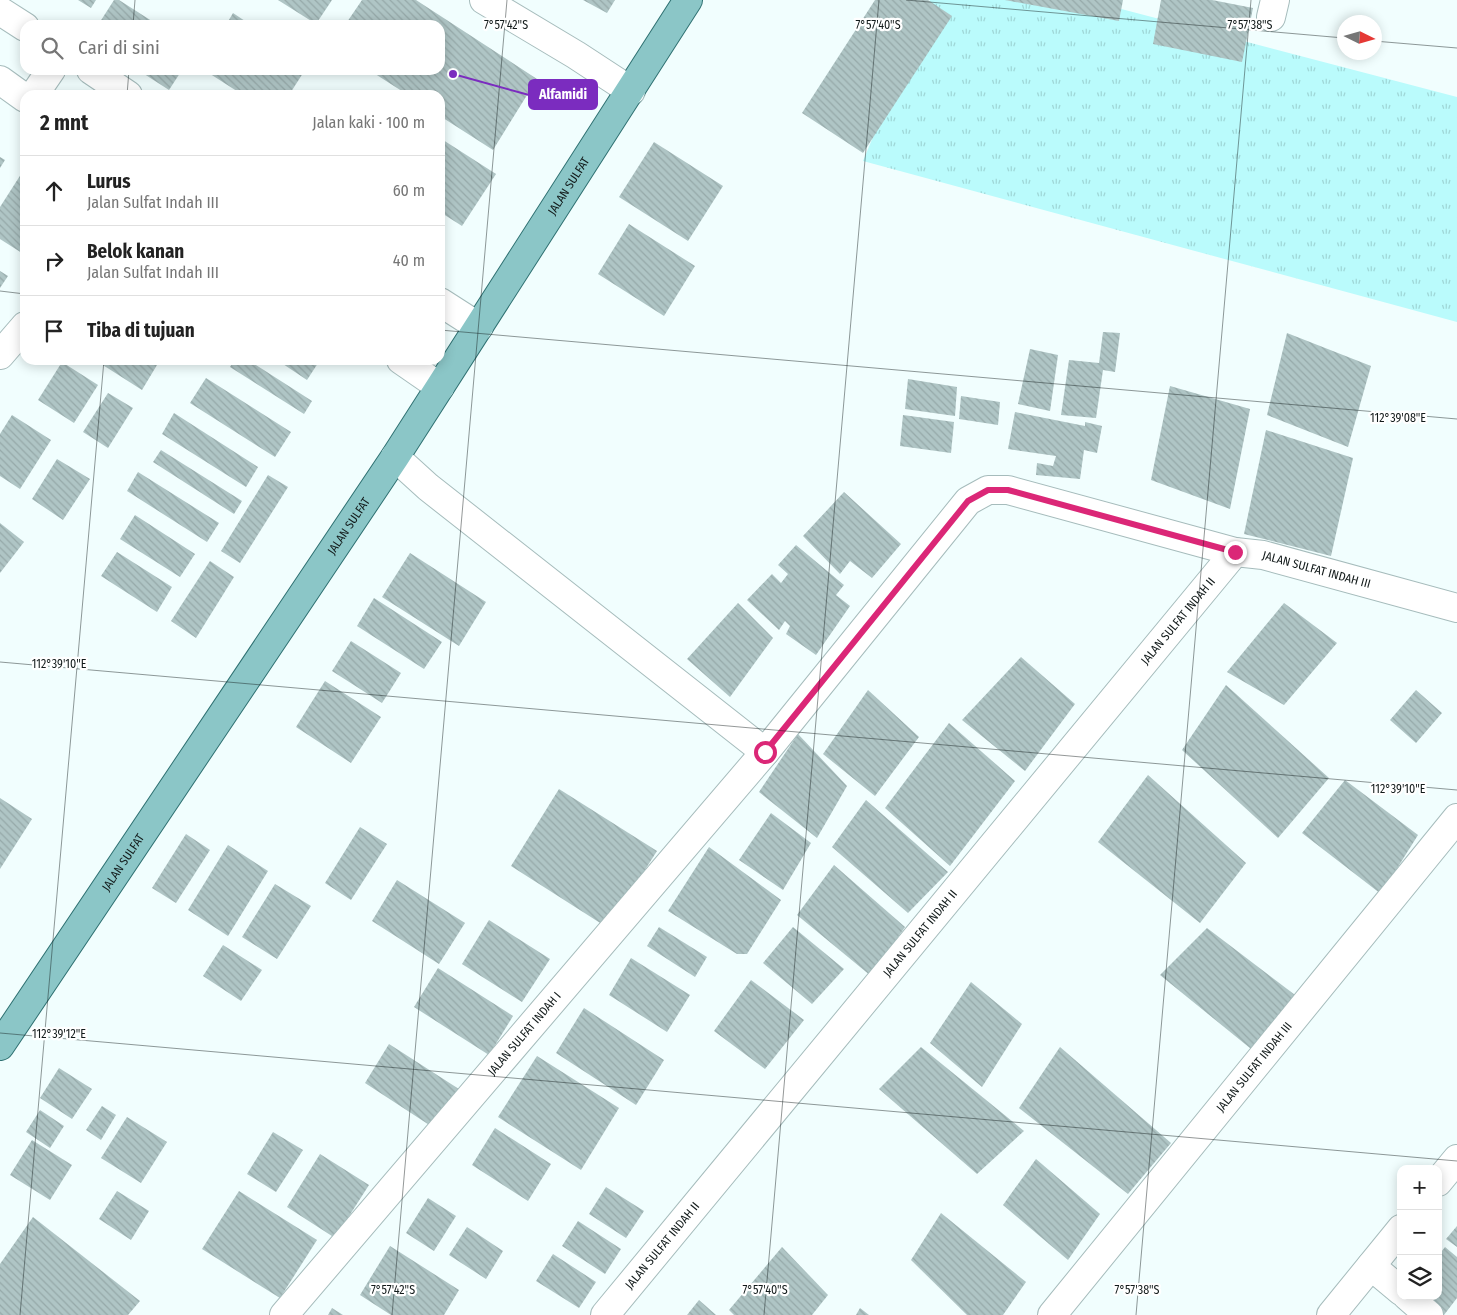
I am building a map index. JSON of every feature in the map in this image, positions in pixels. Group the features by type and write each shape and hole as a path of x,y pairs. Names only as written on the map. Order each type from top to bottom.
{"main road":[{"name":"JALAN SULFAT","path":"0,1046 395,457 688,0"}],"street":[{"path":"484,0 576,55 631,91"},
{"path":"0,11 20,23"},
{"path":"37,90 48,75"},
{"path":"99,75 121,90"},
{"path":"0,80 20,94"},
{"path":"445,305 479,327"},
{"path":"0,355 20,332"},
{"path":"408,365 440,387"},
{"path":"395,457 428,487 765,752"},
{"name":"JALAN SULFAT INDAH III","path":"765,752 968,501 988,490 1008,490 1235,552 1263,555 1457,608"},
{"name":"JALAN SULFAT INDAH II","path":"605,1315 1235,552"},
{"name":"JALAN SULFAT INDAH I","path":"284,1315 765,752"},
{"name":"JALAN SULFAT INDAH III","path":"1052,1315 1457,818"},
{"path":"1442,1177 1457,1159"},
{"path":"1332,1315 1397,1234"},
{"path":"1371,1266 1397,1288"},
{"path":"1412,1300 1429,1315"}],"green space":[{"path":"930,0 1087,0 1457,97 1457,322 863,161"}],"building":[{"path":"78,0 96,0 91,8"},
{"path":"114,0 119,0 150,20 101,20"},
{"path":"278,0 332,0 319,20 310,20"},
{"path":"362,0 416,0 537,79 493,150 445,119 445,90 400,90 377,75 445,75 445,20 348,20"},
{"path":"583,0 615,0 607,13"},
{"path":"875,0 928,0 952,16 863,153 802,113"},
{"path":"1005,0 1123,0 1119,21"},
{"path":"1161,0 1212,0 1253,8 1242,62 1153,44"},
{"path":"233,13 244,20 229,20"},
{"path":"146,75 179,75 169,90"},
{"path":"212,75 302,75 292,90 235,90"},
{"path":"445,141 496,174 462,226 445,215"},
{"path":"654,142 723,186 688,241 619,197"},
{"path":"0,157 5,160 0,168"},
{"path":"20,176 20,252 0,239 0,207"},
{"path":"629,224 695,266 664,316 598,274"},
{"path":"0,271 8,276 0,288"},
{"path":"1103,332 1120,333 1115,372 1103,370 1096,418 1061,415 1069,360 1099,363"},
{"path":"1287,333 1371,366 1348,447 1267,415"},
{"path":"1030,349 1058,355 1050,411 1018,404"},
{"path":"60,365 67,365 98,385 74,423 38,400"},
{"path":"103,365 157,365 142,390"},
{"path":"231,365 256,365 312,401 304,414 230,367"},
{"path":"284,365 317,365 307,380"},
{"path":"206,378 291,432 275,457 190,403"},
{"path":"908,379 957,387 955,416 905,409"},
{"path":"1170,386 1250,409 1230,509 1151,480"},
{"path":"108,393 133,408 108,448 83,432"},
{"path":"961,396 1000,402 998,425 959,419"},
{"path":"1015,412 1085,426 1085,422 1102,426 1097,453 1084,450 1080,479 1036,475 1037,463 1053,466 1056,456 1008,449"},
{"path":"174,413 258,467 246,487 162,434"},
{"path":"12,415 51,440 20,489 0,476 0,434"},
{"path":"903,415 954,422 951,453 900,446"},
{"path":"1266,430 1353,458 1331,556 1244,534"},
{"path":"161,450 242,501 234,514 153,462"},
{"path":"57,459 90,479 63,520 32,499"},
{"path":"138,472 219,523 207,542 127,491"},
{"path":"268,475 288,487 240,563 221,551"},
{"path":"844,492 901,544 872,578 850,561 840,574 803,536"},
{"path":"135,515 195,554 180,577 120,539"},
{"path":"0,523 24,542 0,573"},
{"path":"796,545 844,585 836,595 850,606 816,655 786,634 790,626 785,621 779,630 747,600 772,574 781,583 788,574 778,565"},
{"path":"117,552 172,587 157,612 101,576"},
{"path":"410,553 486,602 459,646 382,597"},
{"path":"210,561 234,577 196,638 171,621"},
{"path":"374,598 442,642 424,669 357,626"},
{"path":"738,603 773,638 730,697 687,659"},
{"path":"1284,603 1337,643 1284,705 1227,672"},
{"path":"351,641 401,673 382,703 332,671"},
{"path":"1021,657 1075,704 1025,771 962,720"},
{"path":"325,681 381,717 351,763 296,727"},
{"path":"1226,685 1329,778 1278,838 1182,750"},
{"path":"868,690 919,737 875,796 823,754"},
{"path":"1416,690 1442,713 1416,743 1390,720"},
{"path":"949,723 1015,781 950,866 885,808"},
{"path":"798,734 847,786 817,838 759,792"},
{"path":"1148,775 1246,863 1200,923 1098,842"},
{"path":"1345,780 1418,835 1381,894 1302,833"},
{"path":"559,789 657,851 608,928 511,866"},
{"path":"0,798 32,819 0,869"},
{"path":"866,800 948,872 908,913 832,847"},
{"path":"771,813 811,843 783,890 739,860"},
{"path":"360,827 387,844 351,900 325,883"},
{"path":"186,834 210,850 176,903 152,888"},
{"path":"228,845 268,871 228,936 188,910"},
{"path":"709,847 781,900 747,954 737,954 668,911"},
{"path":"834,865 905,927 871,976 797,915"},
{"path":"397,880 465,923 439,964 372,921"},
{"path":"275,884 311,906 277,959 242,937"},
{"path":"489,920 550,959 522,1002 462,964"},
{"path":"659,927 707,957 695,977 647,946"},
{"path":"793,927 844,969 812,1004 763,963"},
{"path":"1207,928 1303,1001 1261,1057 1160,975"},
{"path":"223,945 262,970 241,1001 203,976"},
{"path":"631,958 690,995 667,1032 609,995"},
{"path":"438,968 513,1016 489,1055 414,1007"},
{"path":"751,980 804,1020 765,1069 714,1031"},
{"path":"971,982 1022,1024 982,1087 930,1043"},
{"path":"584,1008 664,1060 636,1105 556,1053"},
{"path":"389,1044 462,1091 437,1130 365,1083"},
{"path":"921,1047 1024,1131 977,1174 879,1089"},
{"path":"1060,1047 1171,1143 1128,1194 1019,1108"},
{"path":"537,1056 619,1108 581,1170 498,1117"},
{"path":"59,1068 92,1089 72,1119 40,1098"},
{"path":"102,1106 116,1115 101,1140 86,1130"},
{"path":"40,1110 64,1126 50,1148 26,1132"},
{"path":"127,1117 167,1142 141,1183 101,1158"},
{"path":"495,1128 551,1164 528,1201 472,1165"},
{"path":"273,1132 303,1150 276,1192 247,1174"},
{"path":"32,1140 72,1165 50,1200 10,1175"},
{"path":"320,1154 369,1185 335,1238 287,1207"},
{"path":"1036,1159 1100,1214 1068,1260 1003,1205"},
{"path":"606,1187 644,1211 626,1238 589,1214"},
{"path":"117,1191 149,1211 131,1240 99,1219"},
{"path":"239,1191 317,1240 280,1298 202,1249"},
{"path":"428,1198 456,1216 434,1251 406,1233"},
{"path":"941,1213 1026,1282 1003,1315 967,1315 911,1260"},
{"path":"33,1217 140,1301 128,1315 0,1315 0,1264"},
{"path":"578,1221 621,1249 605,1274 562,1246"},
{"path":"1457,1226 1457,1247 1446,1239"},
{"path":"467,1227 503,1251 486,1279 449,1255"},
{"path":"390,1246 459,1290 444,1315 391,1315 360,1295"},
{"path":"782,1247 828,1295 812,1315 734,1315 729,1310"},
{"path":"1445,1247 1457,1257 1457,1298 1444,1315 1439,1315 1419,1300 1442,1300 1442,1251"},
{"path":"553,1254 596,1282 579,1308 536,1281"},
{"path":"699,1300 716,1315 687,1315"},
{"path":"332,1308 343,1315 328,1315"},
{"path":"860,1308 869,1315 856,1315"}],"place":[{"name":"Alfamidi","path":"453,74"}],"route":[{"path":"765,752 968,501 988,490 1008,490 1235,552"}]}
